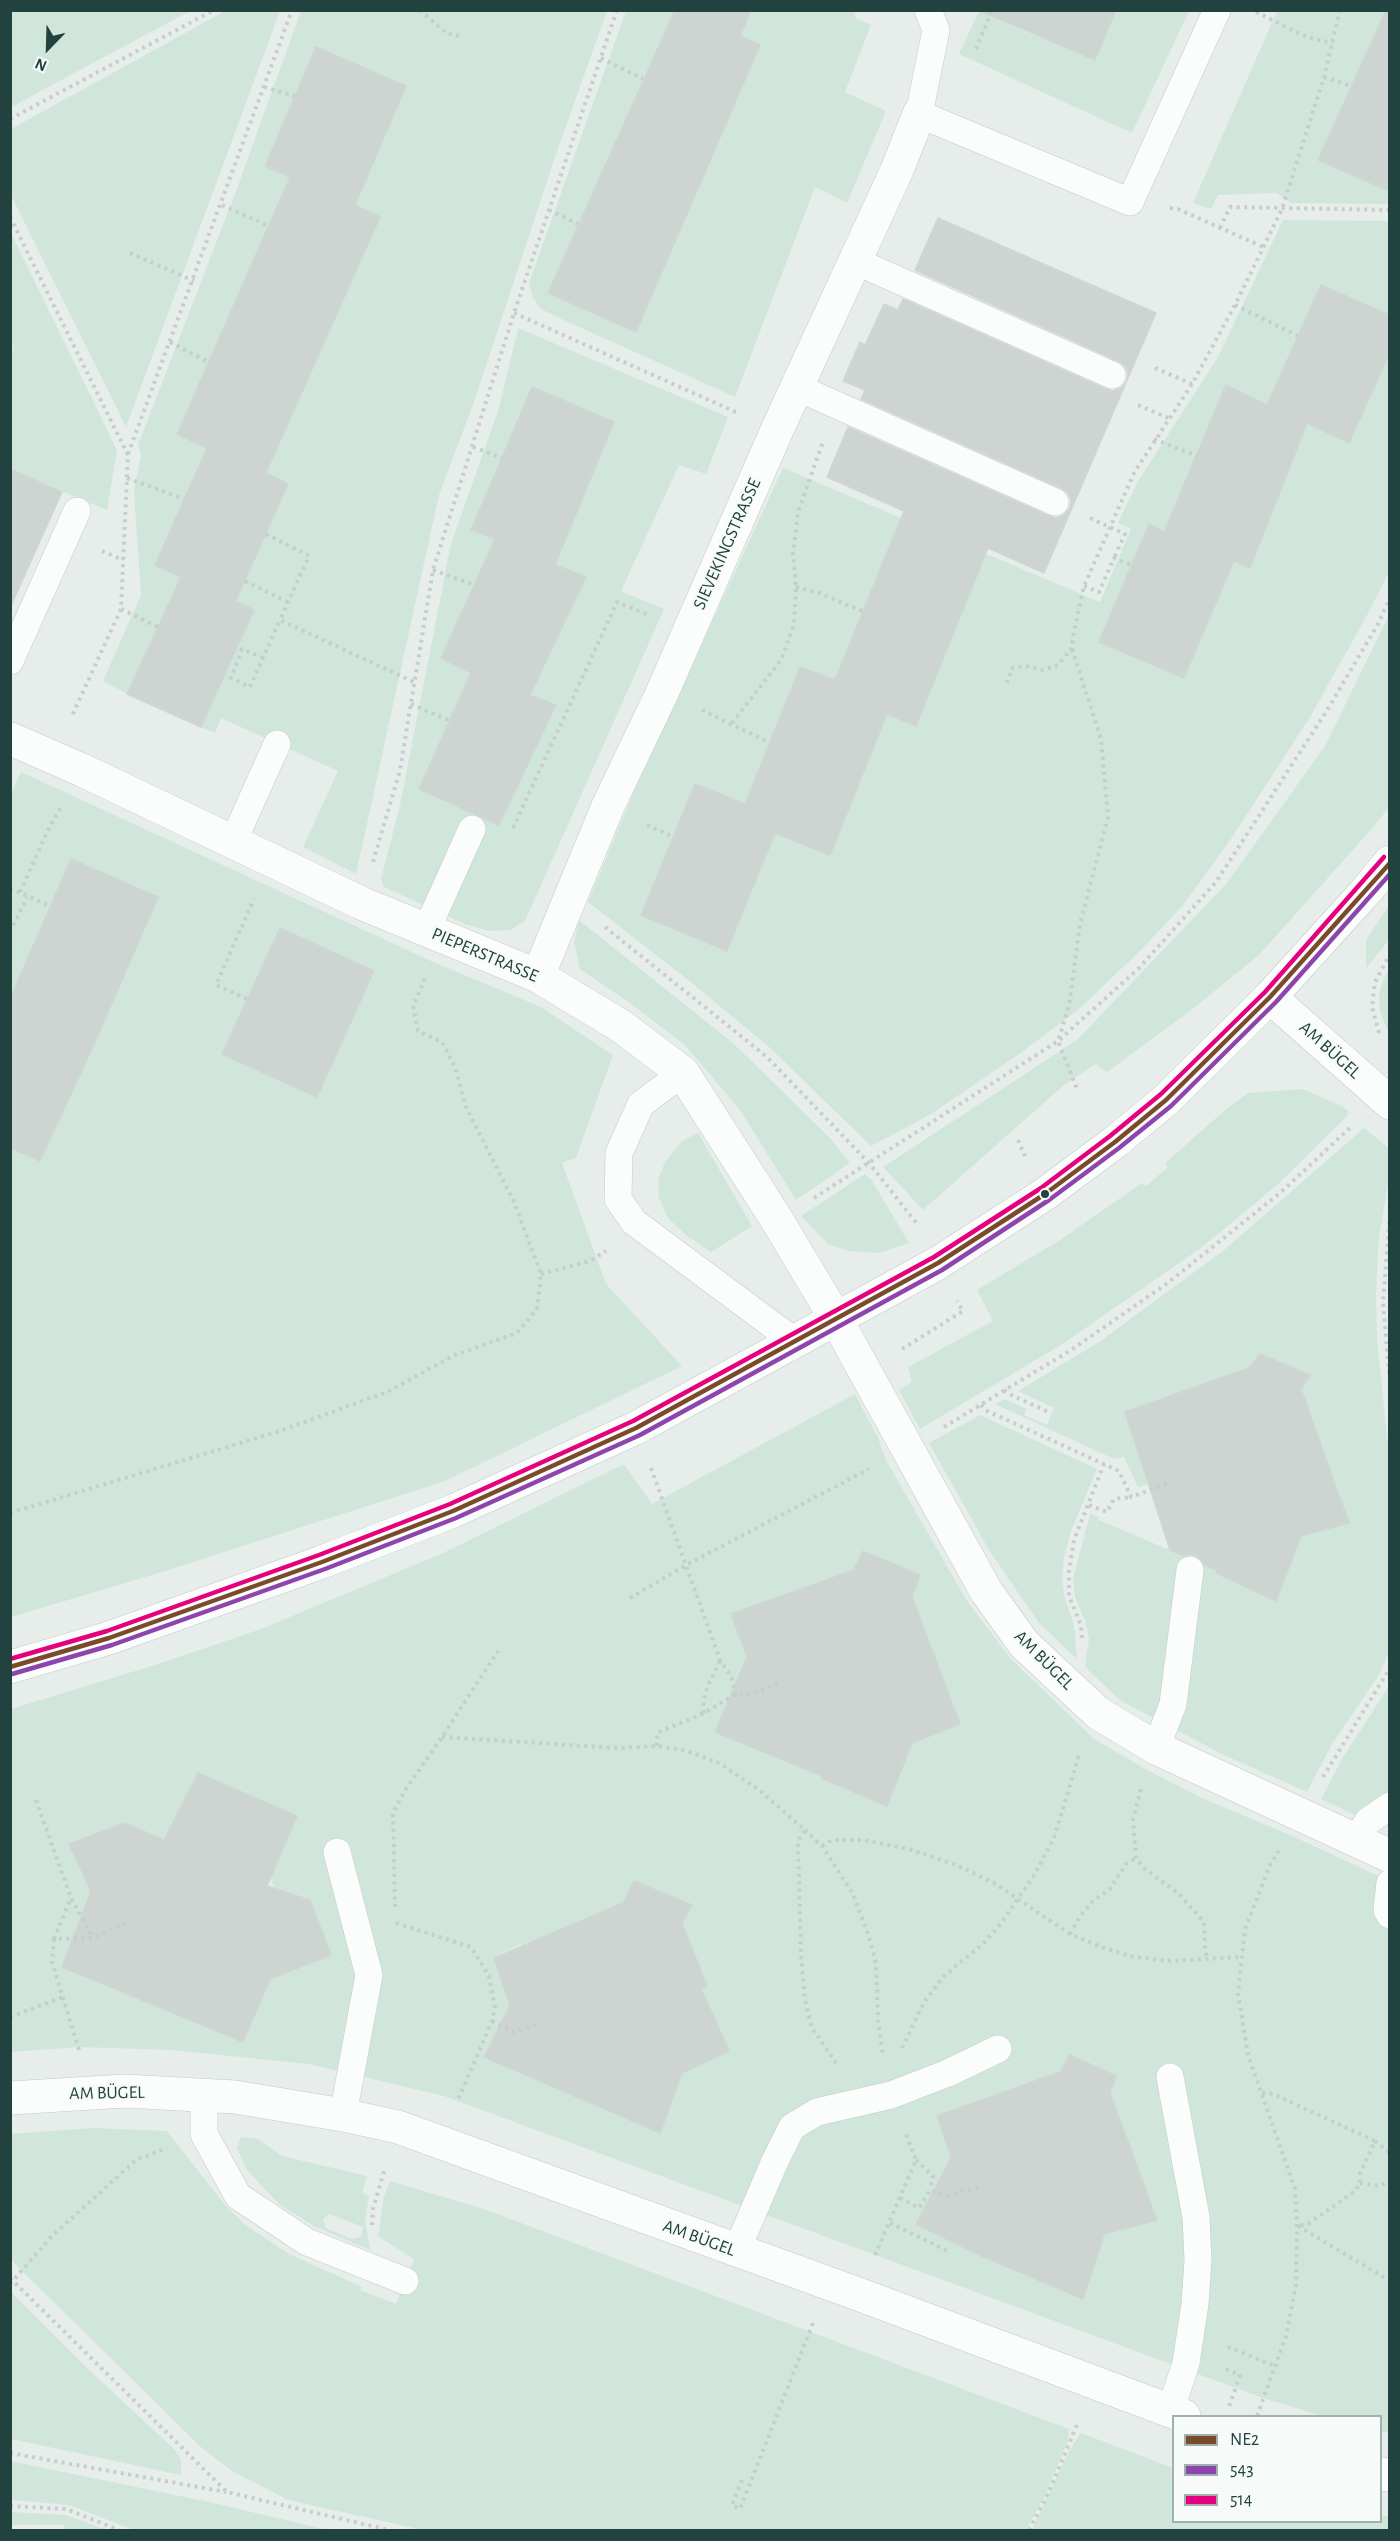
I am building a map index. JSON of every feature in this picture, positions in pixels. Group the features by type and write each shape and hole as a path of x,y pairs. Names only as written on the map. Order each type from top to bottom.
{"street":[{"name":"SIEVEKINGSTRASSE","path":"538,976 608,806 662,693 796,387 897,170 919,114"},
{"name":"PIEPERSTRASSE","path":"11,739 82,770 362,903 538,976 621,1026 683,1073 777,1220 836,1319"},
{"path":"10,1666 109,1638 322,1562 453,1511 636,1428 938,1263 1045,1194 1115,1143 1166,1100 1270,997 1367,890 1389,862"},
{"name":"AM BÜGEL","path":"1270,997 1386,1101"},
{"name":"AM BÜGEL","path":"836,1319 986,1592 1024,1644 1098,1713 1156,1748 1389,1856"},
{"name":"AM BÜGEL","path":"10,2098 125,2091 235,2097 343,2115 398,2127 1177,2414"}],"lane":[{"path":"928,10 936,30 919,114 1130,202 1217,10"},
{"path":"855,261 1112,375"},
{"path":"796,387 1055,502"},
{"path":"10,661 77,511"},
{"path":"233,843 277,744"},
{"path":"435,933 472,829"},
{"path":"683,1073 641,1104 619,1153 618,1199 634,1222 794,1341"},
{"path":"1156,1748 1173,1704 1190,1570"},
{"path":"1355,1841 1368,1821 1389,1806"},
{"path":"337,1852 369,1975 343,2115"},
{"path":"1389,1883 1389,1915"},
{"path":"736,2252 792,2127 817,2112 886,2087 948,2073 998,2049"},
{"path":"1170,2077 1196,2217 1198,2260 1195,2304 1177,2414"},
{"path":"204,2095 204,2134 238,2196 307,2242 405,2281"}],"path":[{"path":"10,119 214,10"},
{"path":"128,455 222,206 292,10"},
{"path":"420,10 446,33 459,36"},
{"path":"362,903 399,770 433,570 514,313 617,10"},
{"path":"1252,10 1309,38 1333,43"},
{"path":"1077,1089 1058,1041 1069,1006 1080,924 1108,817 1101,739 1072,648 1072,636 1084,586 1134,473 1154,439 1192,384 1235,305 1282,209 1324,77 1340,10"},
{"path":"601,58 643,79"},
{"path":"1324,77 1351,86"},
{"path":"264,87 295,96"},
{"path":"1130,202 1178,209 1263,247"},
{"path":"222,206 269,226"},
{"path":"1220,228 1230,207 1389,210"},
{"path":"549,210 578,224"},
{"path":"130,254 194,281"},
{"path":"1235,305 1298,336"},
{"path":"514,313 777,430"},
{"path":"170,342 208,362"},
{"path":"1155,368 1192,384"},
{"path":"732,723 781,660 794,625 796,587 793,553 798,512 838,406"},
{"path":"1154,439 1197,456"},
{"path":"473,447 502,459"},
{"path":"127,478 184,499"},
{"path":"1055,502 1125,534 1099,592 1084,586"},
{"path":"262,658 242,649 231,678 250,687 309,556 266,534"},
{"path":"1114,558 1131,565"},
{"path":"433,570 474,585"},
{"path":"245,581 289,603"},
{"path":"796,587 819,593 862,611"},
{"path":"777,1220 1058,1041 1139,968 1216,882 1326,712 1378,624 1389,598"},
{"path":"472,829 507,842 617,602 689,631"},
{"path":"120,609 158,627"},
{"path":"280,620 414,682"},
{"path":"1007,683 1012,668 1026,666 1042,670 1058,665 1072,648"},
{"path":"662,693 770,742"},
{"path":"411,704 450,721"},
{"path":"20,892 47,832"},
{"path":"247,999 216,985 271,860"},
{"path":"10,888 50,906"},
{"path":"10,932 27,897"},
{"path":"569,898 767,1057 869,1163 917,1224 963,1311 865,1372"},
{"path":"10,1513 280,1431 387,1392 455,1355 517,1333 537,1309 541,1274 514,1202 466,1107 455,1067 442,1042 418,1032 413,1006 435,933"},
{"path":"1380,1036 1372,1007 1375,982 1389,954"},
{"path":"630,1598 686,1565 909,1449 1071,1350 1165,1285 1280,1193 1386,1101"},
{"path":"1389,1214 1383,1302 1389,1383"},
{"path":"541,1274 590,1260 614,1245"},
{"path":"1004,1390 1012,1396 1051,1413"},
{"path":"981,1405 985,1410 1119,1471 1131,1497"},
{"path":"636,1428 720,1660 731,1676 736,1694"},
{"path":"1067,1683 1080,1663 1083,1646 1081,1625 1069,1596 1069,1571 1074,1540 1104,1464"},
{"path":"1089,1505 1107,1512 1114,1499 1131,1497 1169,1483"},
{"path":"440,2142 492,2021 495,2008 489,1976 471,1947 395,1922 393,1813 404,1792 498,1651"},
{"path":"704,1713 703,1702 708,1685 720,1660"},
{"path":"1257,2415 1286,2336 1296,2284 1297,2226 1295,2189 1248,2055 1238,1994 1240,1957 1245,1929 1270,1865 1304,1816 1344,1740 1389,1668"},
{"path":"657,1746 657,1732 704,1713 736,1694 751,1695 780,1683"},
{"path":"886,2087 907,2034 924,2002 944,1976 983,1944 1002,1922 1035,1874 1054,1838 1087,1730 1098,1713"},
{"path":"442,1737 618,1748 657,1746 687,1751 719,1762 758,1789 822,1846 853,1894 876,1963 886,2087 916,2160 933,2176 930,2190 920,2208 900,2198"},
{"path":"1156,1748 1133,1819 1136,1858 1145,1869 1179,1894 1204,1922 1205,1949 1208,1958"},
{"path":"36,1800 71,1898 93,1938"},
{"path":"805,1830 798,1841 801,1955 805,2000 812,2028 844,2075 886,2087"},
{"path":"822,1846 832,1840 863,1840 912,1850 956,1865 994,1883 1070,1934 1101,1947 1146,1959 1170,1961 1240,1957"},
{"path":"1070,1934 1087,1908 1110,1890 1126,1864 1136,1858"},
{"path":"71,1898 54,1939 52,1962 77,2038 85,2092"},
{"path":"54,1939 93,1938 128,1922"},
{"path":"10,2017 63,1997"},
{"path":"492,2021 513,2032 537,2025"},
{"path":"1262,2093 1273,2094 1375,2141 1389,2153"},
{"path":"204,2134 136,2160 52,2236 11,2281 227,2492"},
{"path":"1297,2226 1308,2224 1355,2191 1360,2183 1359,2174 1375,2141"},
{"path":"742,2481 732,2505 740,2509 843,2290 890,2223 916,2160"},
{"path":"1360,2183 1379,2186 1389,2181"},
{"path":"930,2190 946,2196 979,2187"},
{"path":"372,2235 373,2209 378,2192"},
{"path":"890,2223 950,2252"},
{"path":"1297,2226 1389,2281"},
{"path":"1224,2355 1228,2347 1275,2366"},
{"path":"1220,2366 1240,2375 1226,2415"},
{"path":"1029,2530 1075,2431 1091,2381"},
{"path":"10,2453 227,2492 389,2530"},
{"path":"10,2506 66,2509 120,2530"}],"green space":[{"path":"11,10 190,10 190,11 11,107"},
{"path":"227,10 280,11 126,427 11,195 11,129"},
{"path":"301,11 607,11 556,154 474,402 439,495 356,874 303,847 338,771 221,718 215,733 201,727 254,610 237,601 288,484 266,473 380,217 355,205 406,87 316,47 265,165 290,177 177,433 207,448 181,577 127,694 103,681 141,595 134,491 141,455 138,445 235,194"},
{"path":"626,11 675,11 548,293 636,331 760,45 740,36 751,11 853,11 857,19 871,25 845,92 886,111 847,203 815,187 735,397 557,317 541,309 533,298 529,283"},
{"path":"979,11 1012,11 1007,24 1095,60 1116,11 1189,11 1132,133 959,54"},
{"path":"1277,11 1386,11 1318,160 1389,191 1389,204 1291,203 1277,193 1218,195 1211,209 1193,203"},
{"path":"1283,220 1389,221 1389,315 1321,285 1267,405 1226,386 1164,532 1149,525 1100,641 1185,677 1234,561 1250,567 1307,423 1349,443 1389,354 1389,572 1310,717 1233,836 1184,904 1142,949 1078,1010 1015,1057 931,1114 871,1146 769,1047 687,979 588,902 636,787 783,468 1100,602 1131,529 1118,523 1137,483 1218,357","holes":["883,562 968,597 916,726 887,714 830,855 775,833 727,951 641,915 695,784 745,804 800,667 835,680"]},
{"path":"11,233 117,450 107,510 24,475 11,504 10,357 14,348 10,346"},
{"path":"518,328 728,417 706,474 679,465 621,591 664,609 525,921 510,930 490,931 465,924 384,887 381,879 400,805 451,544 499,408","holes":["532,387 614,422 555,565 585,578 530,695 556,706 499,825 419,789 471,673 441,658 495,539 472,530"]},
{"path":"1389,615 1389,807 1375,825 1259,955 1190,1011 1107,1072 1095,1064 1064,1085 923,1210 883,1167 1077,1040 1227,883 1325,746"},
{"path":"21,772 431,961 541,1007 613,1055 576,1158 562,1163 606,1284 682,1366 445,1481 162,1572 11,1617 11,1148 40,1161 97,1038 158,897 71,859 11,999 10,796","holes":["280,928 374,971 317,1097 222,1054"]},
{"path":"1389,905 1389,940 1366,968 1366,940"},
{"path":"579,920 733,1043 830,1138 850,1163 796,1200 740,1110 685,1045 580,969 574,942"},
{"path":"1389,969 1389,1034 1380,1011 1379,994"},
{"path":"1303,1089 1343,1107 1348,1111 1347,1116 1276,1186 1201,1248 1061,1345 920,1429 899,1390 912,1382 908,1367 993,1321 977,1290 1060,1240 1142,1183 1146,1186 1168,1167 1165,1163 1248,1093"},
{"path":"1364,1128 1389,1148 1389,1179 1379,1236 1376,1292 1377,1339 1390,1465 1389,1652 1379,1675 1332,1744 1307,1792 1224,1755 1121,1701 1085,1667 1089,1639 1085,1621 1075,1597 1073,1579 1090,1514 1099,1517 1095,1528 1099,1520 1167,1549 1172,1538 1221,1562 1216,1573 1277,1600 1286,1575 1274,1573 1284,1541 1349,1522 1301,1389 1309,1375 1260,1355 1249,1368 1125,1412 1148,1484 1138,1487 1124,1457 1114,1459 995,1404 1005,1399 1027,1409 1024,1415 1047,1425 1054,1408 1018,1391 1099,1342 1223,1251"},
{"path":"698,1133 752,1226 711,1252 687,1236 668,1218 659,1197 658,1180 665,1162 682,1141"},
{"path":"865,1174 871,1179 909,1243 879,1253 848,1251 828,1244 801,1216"},
{"path":"855,1394 878,1438 886,1460 967,1601 1011,1659 1094,1739 1202,1798 1290,1835 1389,1881 1389,2432 1382,2433 1382,2415 1319,2415 1263,2398 444,2096 309,2064 171,2050 79,2047 11,2052 11,1709 158,1664 261,1629 441,1554 624,1464 652,1504","holes":["864,1551 920,1575 912,1597 897,1780 887,1806 821,1778 829,1763 758,1686 731,1614 854,1570","199,1773 296,1816 263,1861 277,1894 285,1892 310,1900 331,1955 246,1989 254,2017 243,2042 168,2012 174,1998 125,1978 120,1992 62,1967 71,1944 105,1921 69,1844 125,1823 146,1832 153,1844 186,1829 177,1814","634,1881 692,1905 671,1944 696,1958 707,1986 691,1993 729,2051 664,2081 668,2111 660,2133 595,2106 601,2094 543,2068 537,2081 485,2057 517,2024 494,1957 521,1944 527,1956 614,1919","1070,2055 1116,2076 1110,2093 1157,2220 1093,2237 1084,2266 1092,2271 1083,2299 977,2254 916,2224 930,2197 943,2204 960,2187 937,2116 1060,2072"]},
{"path":"980,1415 1097,1469 1071,1531 1064,1557 1062,1581 1065,1599 1074,1625 1077,1659 1039,1623 989,1550 929,1443"},
{"path":"1389,1686 1389,1797 1359,1817 1321,1799 1342,1759"},
{"path":"93,2128 167,2131 225,2205 244,2224 289,2254 362,2287 360,2290 396,2304 414,2259 378,2236 384,2196 390,2181 484,2209 1069,2429 1068,2440 1046,2494 1026,2530 423,2530 288,2500 232,2471 202,2448 11,2260 10,2134"},
{"path":"241,2137 258,2139 282,2156 367,2176 362,2193 369,2196 365,2221 370,2250 314,2226 279,2204 247,2170 237,2148","holes":["330,2214 363,2227 361,2237 352,2239 326,2228 323,2219"]},
{"path":"10,2291 85,2366 176,2451 181,2460 181,2475 11,2439"},
{"path":"1081,2433 1172,2468 1172,2523 1382,2523 1382,2516 1389,2516 1389,2530 1032,2530 1069,2451"},
{"path":"10,2461 209,2502 328,2530 134,2530 69,2505 11,2500"},
{"path":"10,2512 66,2515 107,2530 64,2530 64,2525 11,2525"}],"building":[{"path":"675,10 751,10 740,36 760,45 636,332 548,293"},
{"path":"978,10 1116,10 1095,60"},
{"path":"1386,10 1389,10 1389,191 1318,160"},
{"path":"316,47 406,86 355,205 380,217 266,473 288,484 236,601 254,610 201,727 127,694 181,577 155,565 207,448 177,434 290,177 265,166"},
{"path":"938,218 1156,313 1127,380 1128,373 1125,366 1118,361 915,270"},
{"path":"1321,285 1389,315 1389,354 1349,443 1307,423 1250,568 1234,561 1184,678 1099,642 1149,524 1164,532 1226,385 1267,405"},
{"path":"903,299 1106,389 1113,391 1121,388 1126,382 1044,573 988,548 916,726 887,714 830,855 775,833 727,951 641,915 695,784 745,804 800,667 835,680 904,511 827,477 848,427 1049,516 1056,518 1064,515 1070,508 1071,500 1068,493 1061,488 861,399 865,390 843,381 860,342 865,345 884,304 898,310"},
{"path":"532,387 614,422 555,565 586,577 530,695 556,705 499,825 419,789 471,673 441,658 495,539 471,530"},
{"path":"10,469 62,492 10,608"},
{"path":"71,859 158,897 97,1038 40,1161 10,1148 10,999"},
{"path":"280,928 374,971 317,1097 222,1054"},
{"path":"1260,1354 1310,1375 1301,1389 1349,1523 1301,1536 1276,1601 1216,1573 1217,1570 1205,1565 1199,1557 1191,1554 1183,1556 1170,1550 1125,1412 1249,1368"},
{"path":"863,1551 920,1575 912,1597 960,1724 912,1743 887,1806 821,1778 822,1776 715,1732 747,1657 731,1614 854,1570"},
{"path":"198,1773 297,1816 267,1886 310,1900 331,1955 270,1979 243,2042 62,1967 91,1891 69,1844 125,1823 164,1840"},
{"path":"634,1881 692,1905 682,1923 707,1986 701,1988 729,2051 682,2073 660,2133 484,2057 510,2005 494,1958 623,1903"},
{"path":"1070,2055 1116,2076 1110,2093 1157,2220 1104,2234 1083,2299 977,2254 916,2224 951,2158 937,2116 1060,2072"}],"transit line":[{"name":"514","path":"10,1659 107,1631 319,1555 450,1504 633,1421 934,1257 1041,1188 1161,1094 1265,992 1384,857"},
{"name":"NE2","path":"10,1667 109,1638 322,1562 453,1511 636,1428 938,1263 1045,1194 1115,1142 1166,1100 1270,997 1390,863"},
{"name":"543","path":"12,1674 112,1645 325,1569 456,1518 640,1435 942,1270 1049,1200 1171,1106 1276,1002 1390,874"}]}
